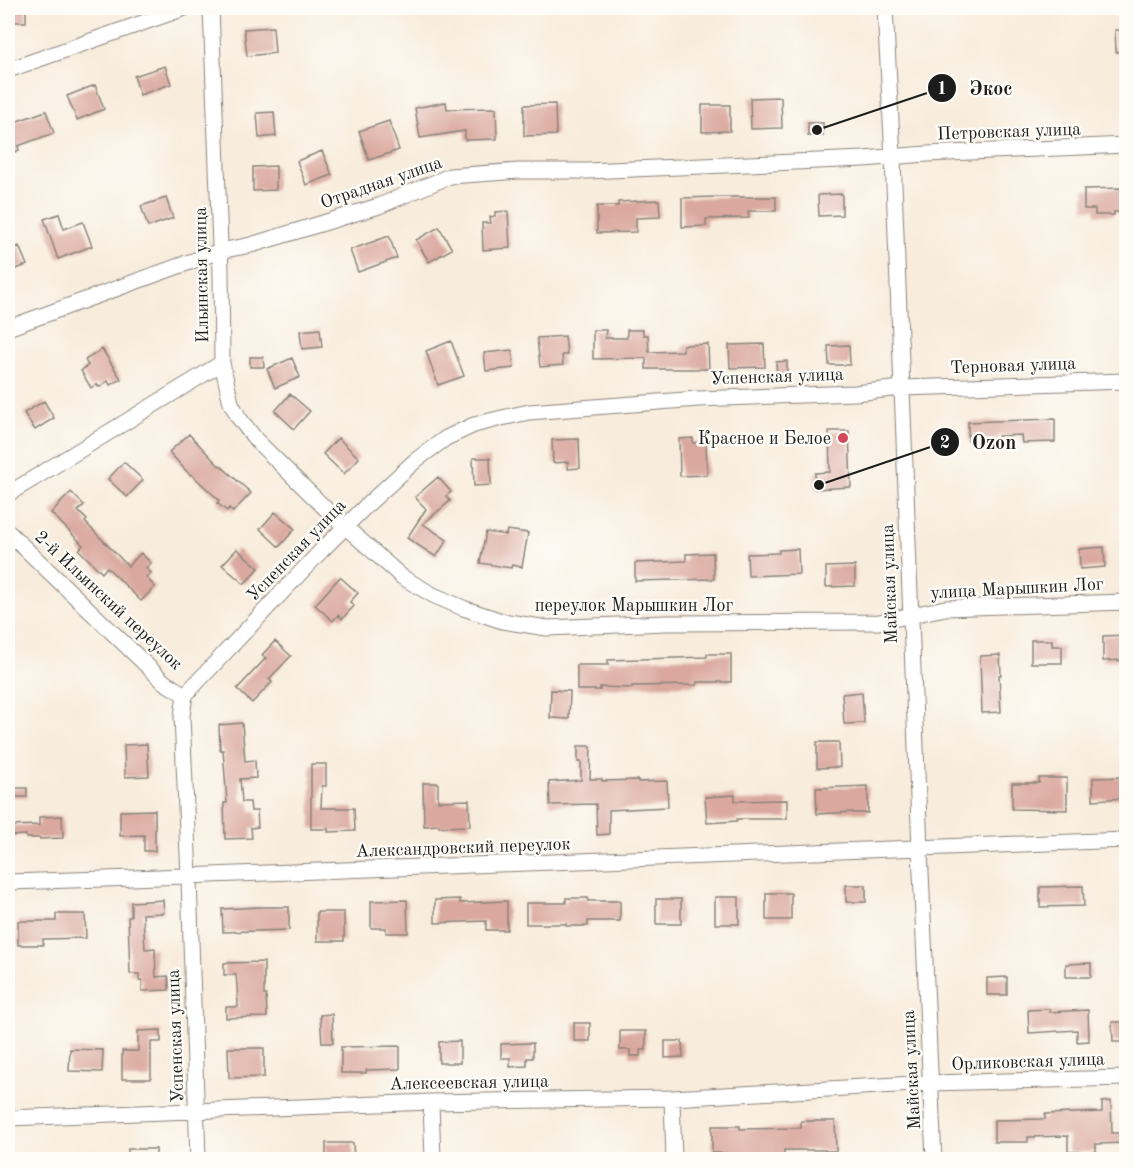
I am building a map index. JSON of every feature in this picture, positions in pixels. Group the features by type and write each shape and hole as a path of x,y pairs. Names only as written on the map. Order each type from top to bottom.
{"street":[{"path":"8,70 185,8"},
{"name":"Ильинская улица","path":"8,494 222,363 211,8"},
{"name":"Майская улица","path":"885,8 934,1160"},
{"name":"Петровская улица","path":"893,158 927,154 1126,145"},
{"name":"Отрадная улица","path":"8,328 220,251 251,245 379,206 450,176 519,171 588,171 893,158"},
{"name":"переулок Марышкин Лог","path":"222,363 231,403 256,440 346,528 402,577 463,608 502,621 547,628 666,623 879,622 910,616"},
{"name":"Терновая улица","path":"902,388 1126,381"},
{"name":"Успенская улица","path":"198,1160 182,716 185,695 367,505 416,460 446,438 474,425 529,412 698,399 855,393 902,388"},
{"name":"2-й Ильинский переулок","path":"8,532 164,682 185,695"},
{"name":"улица Марышкин Лог","path":"910,616 945,608 1126,602"},
{"name":"Александровский переулок","path":"8,882 920,850 1126,840"},
{"name":"Орликовская улица","path":"931,1083 1126,1078"},
{"name":"Алексеевская улица","path":"8,1118 431,1102 672,1098 931,1083"},
{"path":"672,1098 674,1160"},
{"path":"431,1102 433,1160"}],"building":[{"path":"8,8 26,8 26,22 8,22"},
{"path":"273,27 275,53 247,56 244,29"},
{"path":"1115,30 1126,30 1126,52 1116,52"},
{"path":"165,66 171,84 140,95 134,76"},
{"path":"95,85 104,109 77,120 67,96"},
{"path":"781,97 782,128 751,129 750,98"},
{"path":"446,102 447,109 496,108 497,139 465,140 465,131 420,138 415,108"},
{"path":"555,104 556,135 524,136 524,105"},
{"path":"702,105 730,105 730,131 702,132"},
{"path":"46,111 54,133 18,146 19,150 8,155 8,122 9,124"},
{"path":"274,112 276,136 259,138 257,113"},
{"path":"389,121 399,150 369,160 359,131"},
{"path":"808,123 823,123 823,136 808,136"},
{"path":"322,151 332,175 306,185 297,161"},
{"path":"276,166 276,190 253,191 253,167"},
{"path":"1126,188 1126,212 1114,212 1114,215 1095,215 1095,209 1084,209 1084,189"},
{"path":"842,194 842,215 819,216 818,195"},
{"path":"776,197 776,211 748,211 749,218 706,219 706,226 682,227 682,198"},
{"path":"166,198 173,218 148,227 141,206"},
{"path":"659,200 660,217 636,218 636,232 597,233 597,206 618,206 618,202"},
{"path":"508,211 510,248 483,250 482,223 491,223 490,217 495,216 495,212"},
{"path":"59,214 64,229 83,222 92,246 58,259 44,219"},
{"path":"439,227 452,249 429,262 416,240"},
{"path":"389,236 397,258 358,272 350,250"},
{"path":"19,246 27,265 8,272 8,251"},
{"path":"320,329 322,347 302,349 300,331"},
{"path":"593,330 606,330 605,338 627,338 627,330 643,330 643,335 648,335 649,352 683,351 683,345 708,344 709,369 646,369 646,358 593,359"},
{"path":"565,336 567,355 562,355 563,365 540,367 537,338"},
{"path":"451,341 464,376 438,385 426,351"},
{"path":"764,344 765,367 730,368 729,345"},
{"path":"849,345 850,365 829,365 828,346"},
{"path":"102,349 121,379 110,385 108,381 99,387 97,384 91,388 81,371 88,365 85,360"},
{"path":"512,350 514,368 486,371 484,353"},
{"path":"250,357 263,357 264,367 250,367"},
{"path":"292,358 300,377 275,388 267,369"},
{"path":"787,361 787,375 777,376 776,362"},
{"path":"290,394 310,411 294,429 275,411"},
{"path":"44,401 54,418 35,430 24,413"},
{"path":"1055,419 1055,442 1022,443 1021,435 998,436 998,440 968,441 968,422"},
{"path":"829,431 849,431 851,487 815,489 815,473 830,472"},
{"path":"189,434 219,466 251,493 233,512 229,508 227,511 217,503 219,500 190,475 169,452"},
{"path":"338,438 359,458 344,474 323,454"},
{"path":"693,438 693,443 706,442 707,475 680,476 679,439"},
{"path":"579,439 580,468 568,469 568,462 553,463 552,440"},
{"path":"473,458 490,458 491,485 474,486"},
{"path":"124,462 143,480 127,497 108,479"},
{"path":"438,477 451,492 446,496 450,501 423,524 447,540 436,557 407,538 426,509 415,497"},
{"path":"71,492 84,505 78,511 87,520 85,522 128,566 141,553 151,563 146,568 151,573 146,577 155,587 141,601 107,567 102,573 79,550 83,545 51,513"},
{"path":"275,512 295,529 279,547 260,529"},
{"path":"507,530 528,533 522,567 512,565 511,568 480,563 486,532 506,535"},
{"path":"1104,547 1105,567 1080,569 1079,549"},
{"path":"237,549 259,568 244,584 222,565"},
{"path":"798,549 799,574 748,576 747,554 779,553 779,550"},
{"path":"713,553 714,579 635,581 635,563 686,561 686,554"},
{"path":"855,566 855,586 826,587 826,567"},
{"path":"340,577 358,593 350,602 354,606 342,619 338,615 333,621 315,605"},
{"path":"1126,635 1126,660 1103,661 1103,636"},
{"path":"1031,640 1052,640 1052,646 1062,646 1062,663 1031,663"},
{"path":"275,641 291,656 269,679 272,682 252,703 237,689 266,658 262,655"},
{"path":"707,654 731,654 731,682 697,682 697,685 632,686 632,688 600,687 600,690 577,690 577,665 608,665 608,660 707,657"},
{"path":"1000,655 1001,712 982,713 980,656"},
{"path":"551,690 570,691 569,719 550,718"},
{"path":"862,692 864,723 844,724 842,694"},
{"path":"242,723 245,761 255,760 256,778 240,779 242,802 250,802 251,811 257,811 258,827 251,828 252,838 225,839 224,803 227,803 219,725"},
{"path":"817,742 839,742 840,767 817,768"},
{"path":"147,744 149,776 125,777 124,745"},
{"path":"578,746 591,746 590,779 667,781 668,807 609,810 609,834 597,835 596,804 550,805 549,782 581,780"},
{"path":"311,764 326,764 326,786 322,786 321,808 354,808 355,831 328,832 328,829 311,829"},
{"path":"1126,777 1126,798 1093,800 1093,778"},
{"path":"1039,778 1067,778 1067,810 1012,809 1012,783 1039,783"},
{"path":"423,783 438,783 438,801 469,800 470,826 424,826"},
{"path":"868,786 868,813 817,814 816,788"},
{"path":"8,788 27,788 27,797 8,797"},
{"path":"735,795 735,801 787,800 787,819 737,819 737,821 707,823 705,797"},
{"path":"155,810 155,851 144,851 144,835 120,836 120,811"},
{"path":"62,816 63,838 40,839 26,838 26,835 8,836 8,826 39,825 39,817"},
{"path":"846,885 866,885 866,902 846,902"},
{"path":"1083,886 1084,906 1040,907 1040,887"},
{"path":"766,893 791,893 791,920 766,920"},
{"path":"715,897 739,897 739,924 715,924"},
{"path":"566,898 620,901 620,921 588,921 588,926 526,924 526,903 566,903"},
{"path":"460,899 460,903 507,901 507,930 486,930 486,921 435,923 435,900"},
{"path":"656,899 681,899 681,924 656,924"},
{"path":"163,900 164,913 143,914 145,949 155,948 156,977 168,976 169,990 142,991 142,980 139,980 139,974 130,974 128,917 131,917 131,902"},
{"path":"407,900 408,933 386,933 386,928 371,928 371,901"},
{"path":"289,907 289,930 223,932 222,909"},
{"path":"317,912 344,912 344,941 317,941"},
{"path":"56,914 85,914 86,938 43,939 43,945 18,945 18,921 56,921"},
{"path":"264,962 267,1017 226,1018 226,1007 238,1007 236,975 224,975 224,963"},
{"path":"1091,963 1091,977 1066,977 1066,964"},
{"path":"1007,977 1007,995 987,995 987,978"},
{"path":"1050,1009 1050,1012 1088,1010 1089,1041 1077,1042 1077,1030 1029,1033 1028,1010"},
{"path":"332,1014 333,1043 322,1043 320,1015"},
{"path":"1112,1022 1126,1022 1126,1042 1113,1042"},
{"path":"574,1023 590,1023 590,1041 574,1041"},
{"path":"161,1030 161,1042 151,1042 151,1079 122,1079 122,1051 138,1051 138,1031"},
{"path":"620,1031 646,1031 646,1050 640,1050 640,1056 630,1056 630,1050 620,1050"},
{"path":"460,1041 460,1063 439,1063 439,1042"},
{"path":"665,1041 682,1041 683,1057 665,1058"},
{"path":"533,1043 533,1058 527,1058 527,1066 510,1067 510,1058 501,1058 501,1044"},
{"path":"400,1046 400,1069 341,1073 341,1047"},
{"path":"228,1048 264,1048 264,1077 229,1078"},
{"path":"70,1049 103,1050 102,1072 69,1071"},
{"path":"1111,1101 1112,1133 1125,1133 1125,1143 1096,1144 1096,1152 1068,1152 1068,1136 1028,1137 1028,1142 994,1142 994,1120 1045,1119 1045,1114 1102,1112 1102,1102"},
{"path":"801,1121 835,1121 836,1151 784,1150 784,1160 772,1160 772,1156 727,1158 727,1153 712,1153 712,1126 740,1126 740,1129 801,1128"},
{"path":"326,1143 353,1143 354,1160 326,1160"},
{"path":"128,1149 156,1149 156,1160 128,1160"}],"place":[{"name":"Экос","path":"817,130"},
{"name":"Красное и Белое","path":"843,438"},
{"name":"Ozon","path":"819,485"}]}
